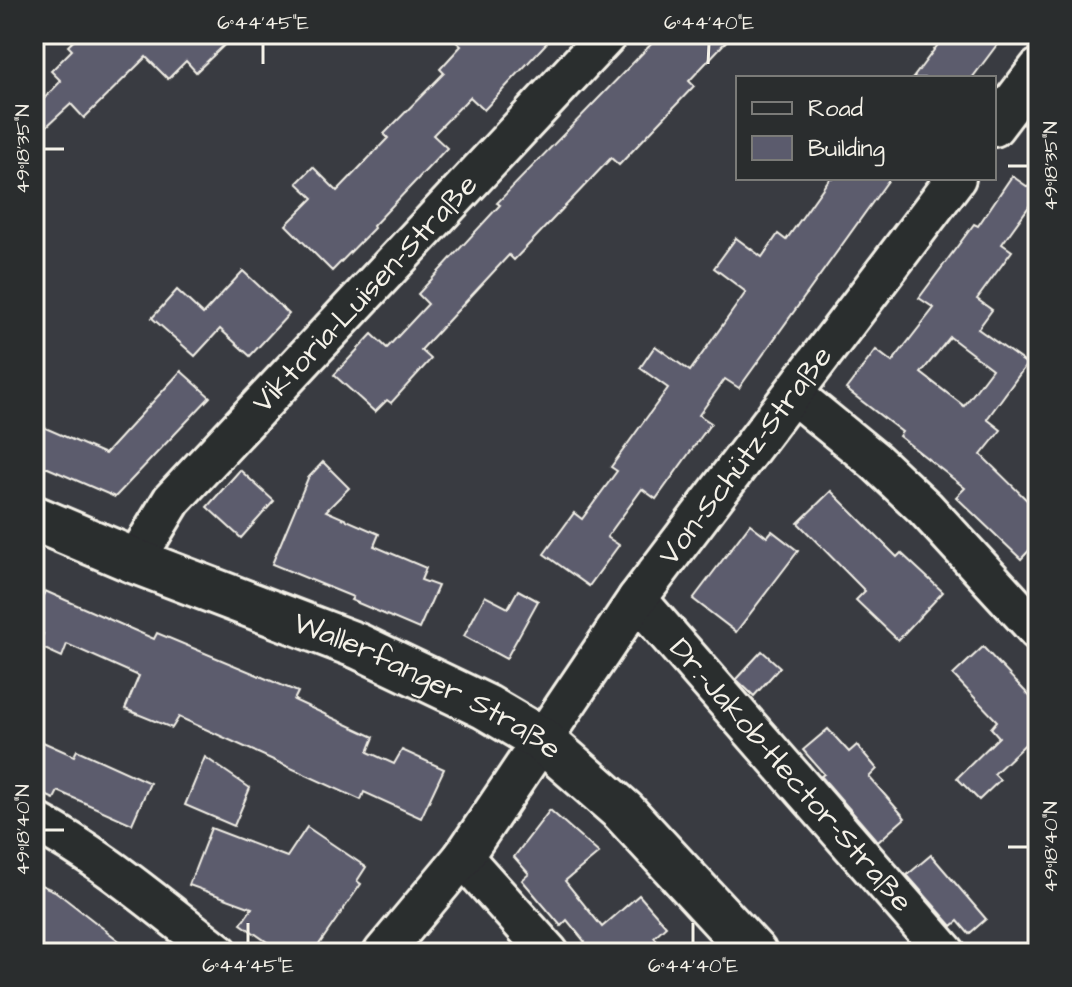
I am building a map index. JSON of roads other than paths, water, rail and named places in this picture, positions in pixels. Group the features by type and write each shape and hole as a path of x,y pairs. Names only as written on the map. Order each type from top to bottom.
{"main road":[{"name":"Wallerfanger Straße","path":"34,518 135,561 358,646 486,707 542,740 623,811 754,953"}],"street":[{"name":"Viktoria-Luisen-Straße","path":"135,561 172,500 608,34"},
{"path":"996,124 1038,69"},
{"name":"Von-Schütz-Straße","path":"383,953 463,857 637,599 954,180"},
{"path":"793,394 875,461 925,508 1038,631"},
{"name":"Dr.-Jakob-Hector-Straße","path":"637,599 946,953"},
{"path":"34,821 117,874 219,953"},
{"path":"463,857 549,953"}]}
